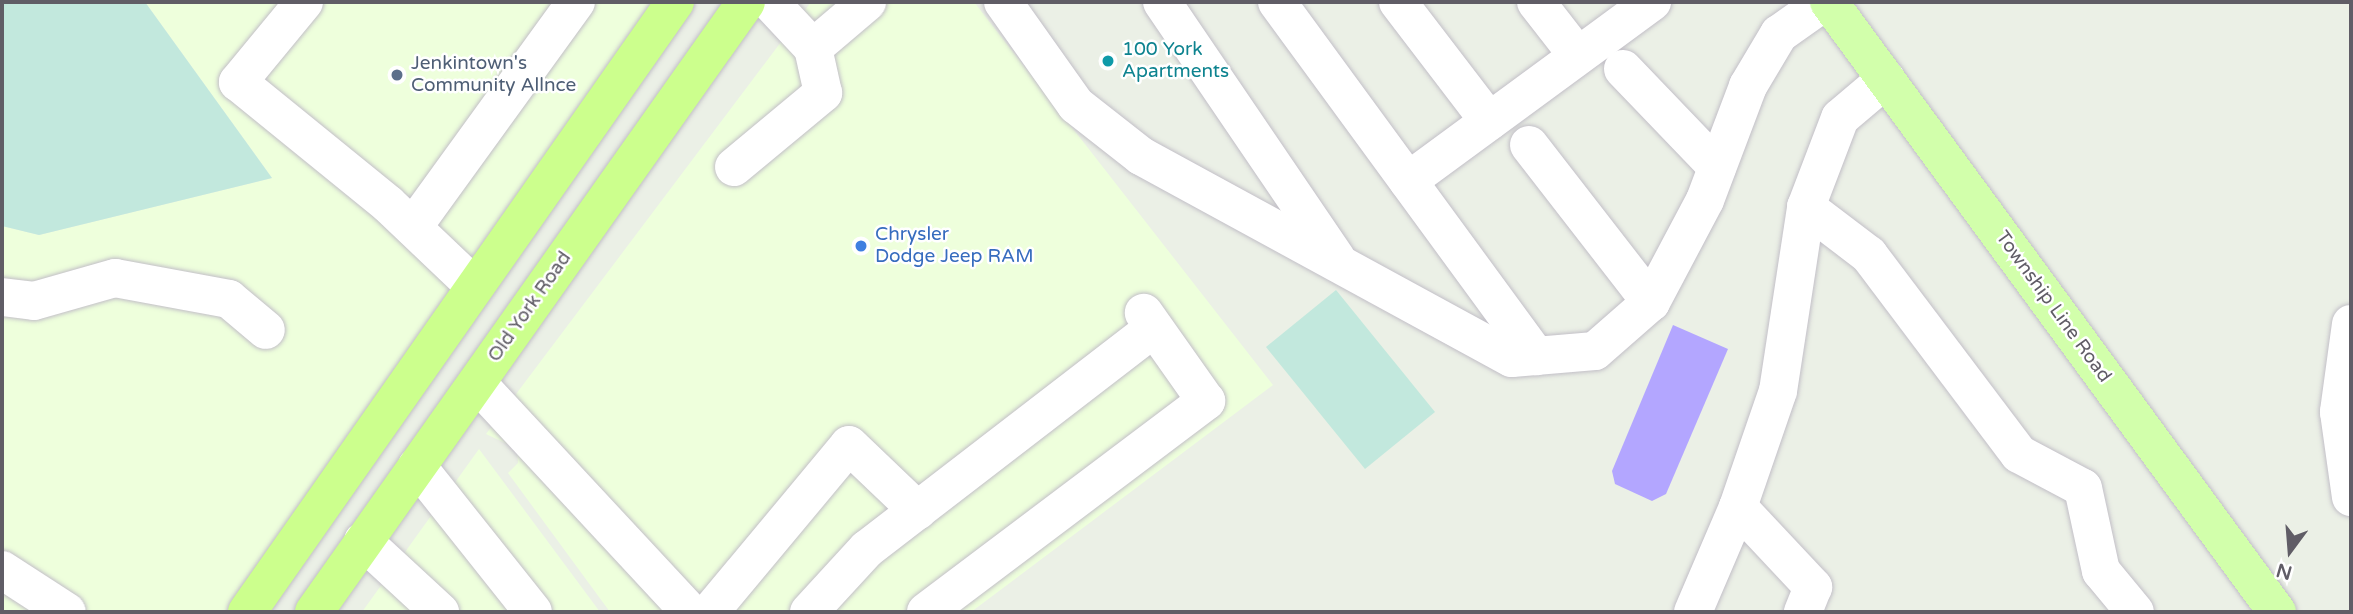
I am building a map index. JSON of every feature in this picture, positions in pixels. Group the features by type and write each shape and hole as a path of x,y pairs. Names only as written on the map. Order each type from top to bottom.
{"highway":[{"path":"247,612 676,2"},
{"name":"Old York Road","path":"314,612 746,2"},
{"path":"434,343 477,383"}],"main road":[{"name":"Township Line Road","path":"1829,2 2277,612"}],"street":[{"path":"304,2 238,82 413,227 474,286"},
{"path":"413,227 576,2"},
{"path":"734,167 823,93 813,48 770,2"},
{"path":"813,48 867,2"},
{"path":"1003,2 1076,105 1141,156 1512,358 1595,351 1651,302 1705,200 1748,86 1779,34 1824,2"},
{"path":"1162,2 1340,264"},
{"path":"1278,2 1535,356"},
{"path":"1398,2 1489,121"},
{"path":"1536,2 1578,56"},
{"path":"1408,181 1652,2"},
{"path":"1623,69 1717,167"},
{"path":"1693,612 1738,507 1777,391 1806,207 1840,118 1886,79"},
{"path":"1529,145 1651,302"},
{"path":"1806,207 1869,255 2019,454 2083,488 2101,571 2135,612"},
{"path":"2,297 34,302 115,278 229,299 266,330"},
{"path":"809,612 867,549 918,511 1149,320 1206,401 926,612"},
{"path":"2351,324 2339,412 2351,497"},
{"path":"477,383 690,612"},
{"path":"710,612 849,444 918,511"},
{"path":"417,466 533,612"},
{"path":"1738,507 1813,587 1803,612"},
{"path":"363,541 440,612"},
{"path":"2,570 67,612"}],"shaded area":[{"path":"2,2 145,2 272,178 39,235 2,226"},
{"path":"145,2 675,2 249,612 2,612 2,226 39,235 272,178"},
{"path":"811,2 974,2 1273,385 971,612 610,612 508,473 518,463 517,449 486,434"},
{"path":"1336,290 1435,412 1365,469 1266,347"},
{"path":"1673,325 1728,349 1666,494 1652,501 1615,484 1612,471"},
{"path":"479,449 600,612 362,612"}],"place":[{"name":"100 York Apartments","path":"1108,61"},
{"name":"Jenkintown's Community Allnce","path":"397,75"},
{"name":"Chrysler Dodge Jeep RAM","path":"861,246"}]}
